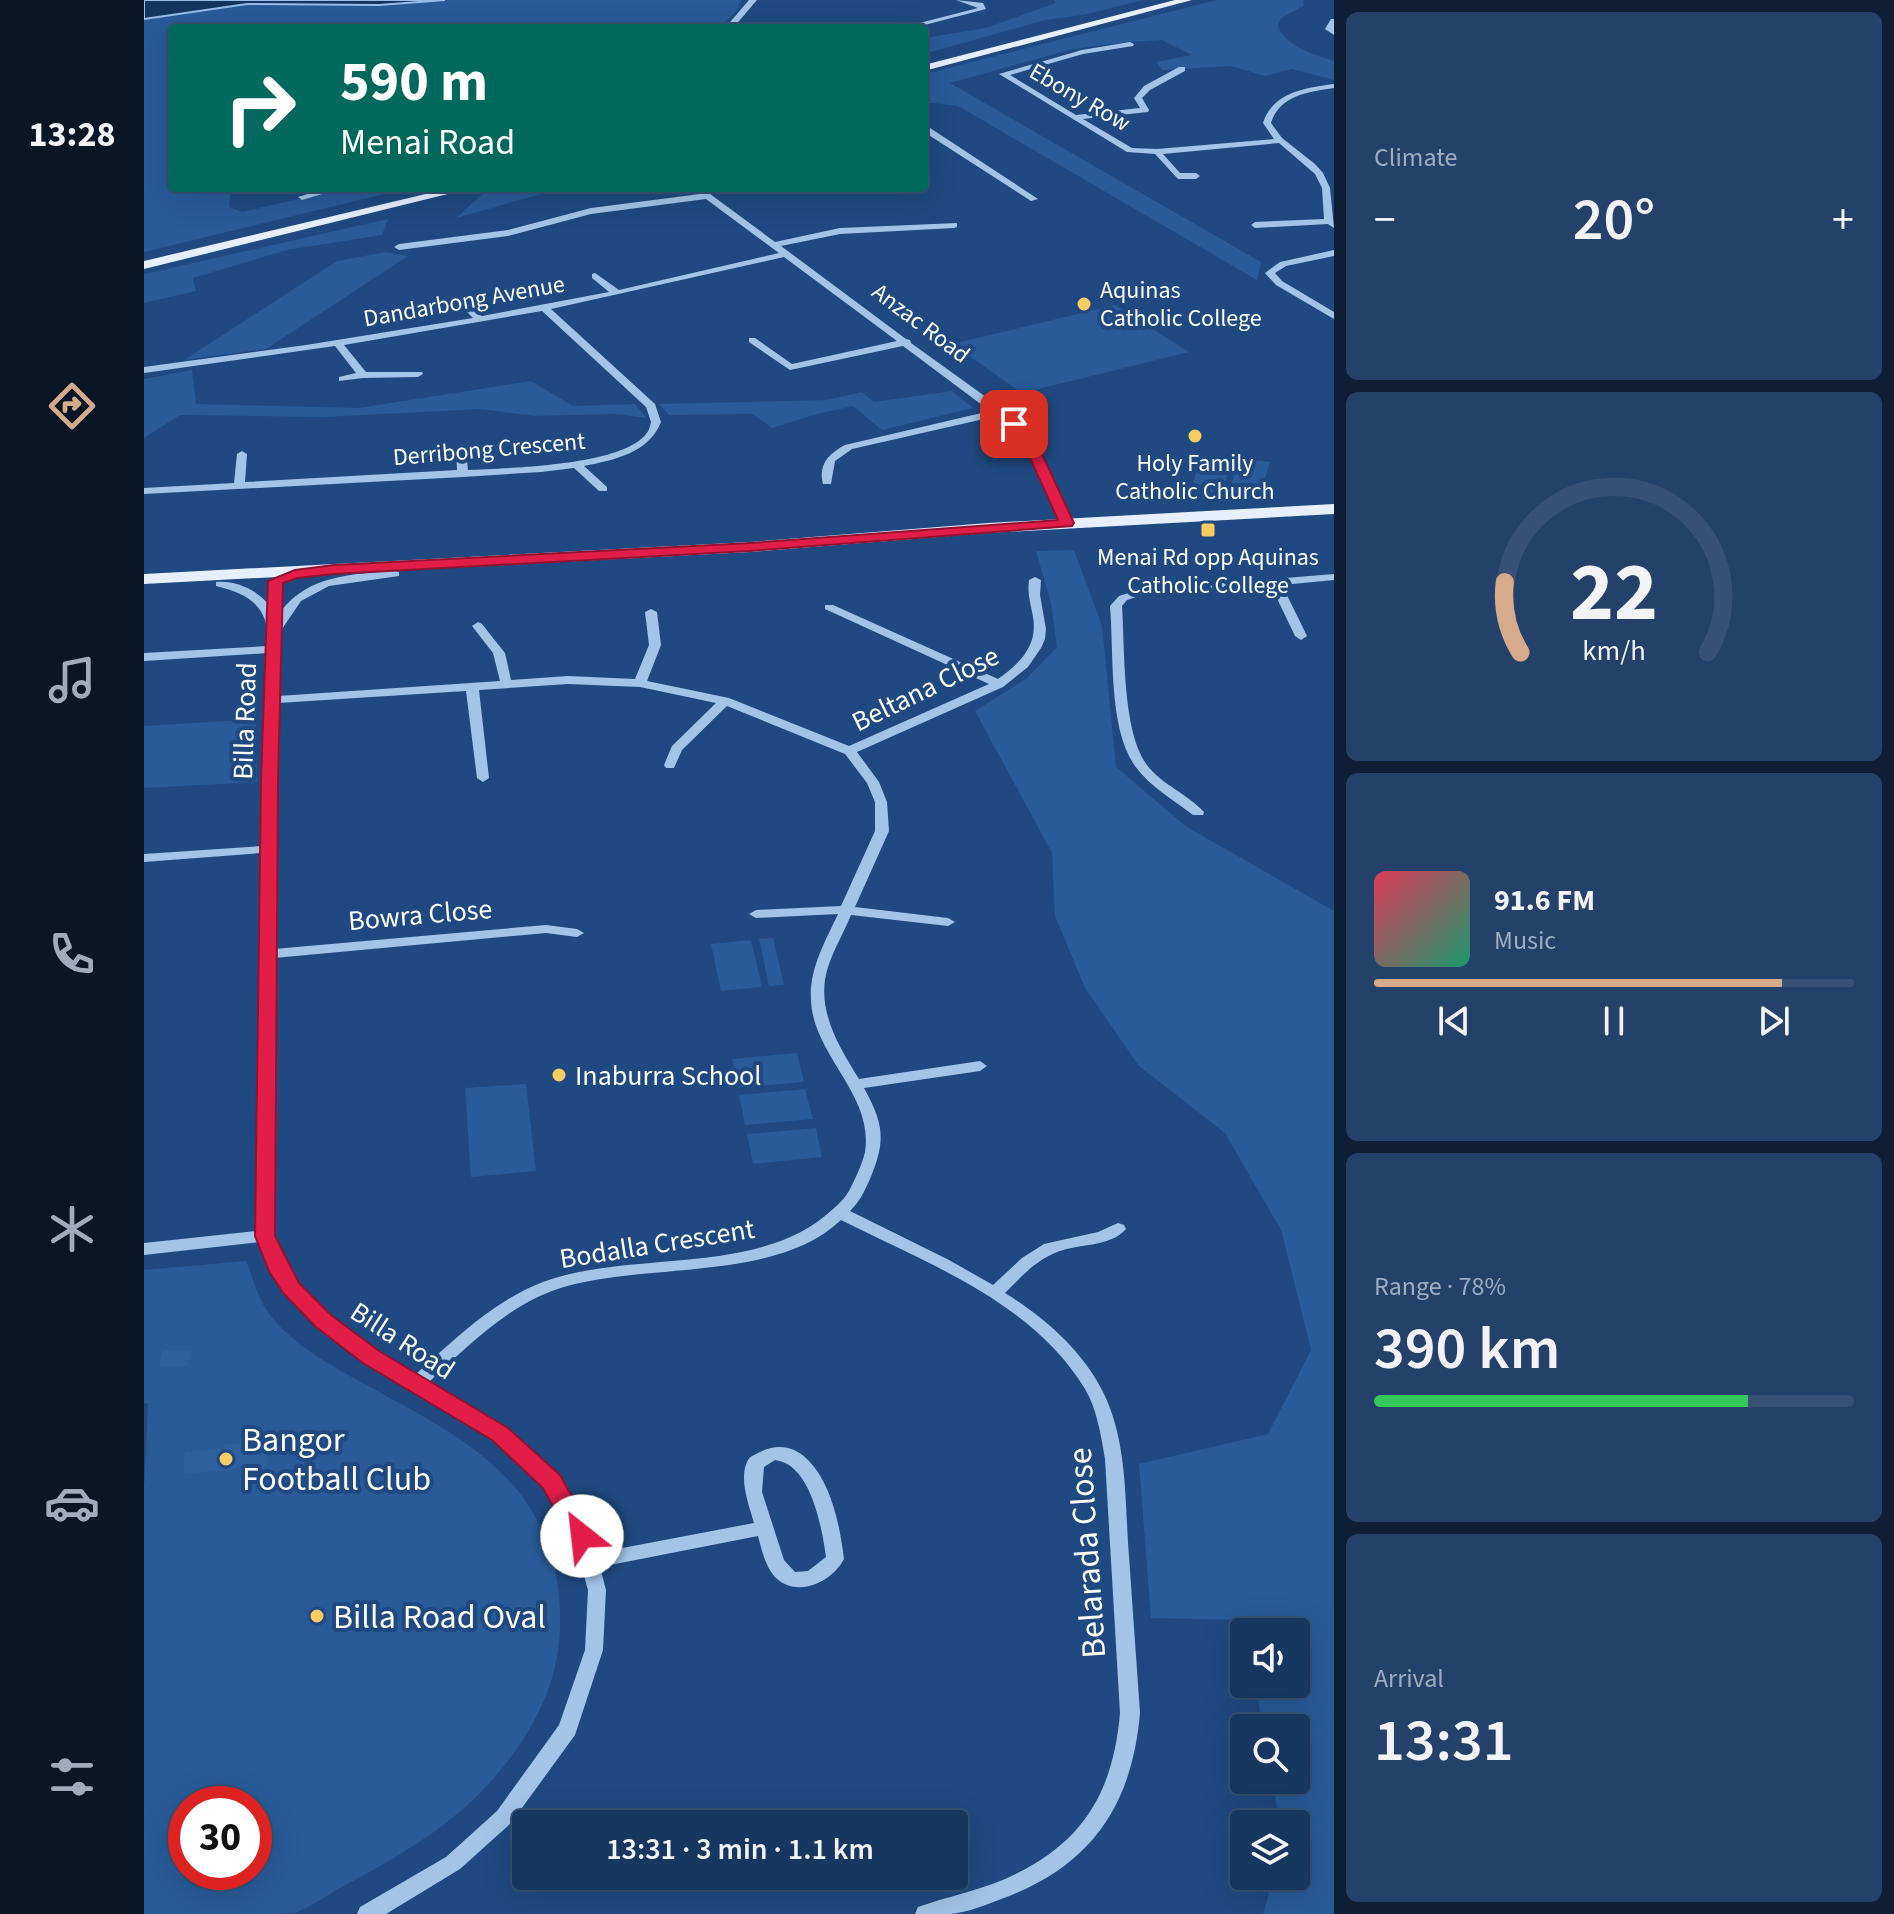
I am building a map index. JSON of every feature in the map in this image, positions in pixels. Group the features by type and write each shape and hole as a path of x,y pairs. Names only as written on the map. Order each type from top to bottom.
{"main road":[{"path":"928,64 1166,0"},
{"path":"928,64 1187,0"},
{"path":"144,262 426,192"},
{"path":"144,262 449,192"},
{"path":"144,588 395,574 1334,509"},
{"path":"144,579 1069,529 1334,520"},
{"path":"204,576 255,576 276,581 295,574 334,570"}],"street":[{"path":"732,24 753,0"},
{"path":"921,24 986,9 960,0"},
{"path":"1334,21 1329,29 1334,33"},
{"name":"Ebony Row","path":"1130,44 1046,61 1003,74 1130,150 1157,152 1277,141"},
{"path":"1076,117 1145,110 1138,98 1147,88 1182,69"},
{"path":"1255,225 1332,223 1330,184 1304,158 1277,141 1267,123 1268,114 1281,101 1334,86"},
{"path":"928,131 1034,199"},
{"path":"1157,152 1178,176 1196,176"},
{"path":"302,197 314,192"},
{"name":"Anzac Road","path":"702,192 1000,412 1028,439 1069,529"},
{"path":"399,247 508,233 591,211 706,196"},
{"path":"774,245 840,231 954,225"},
{"name":"Dandarbong Avenue","path":"144,370 338,344 481,320 787,254"},
{"path":"1334,256 1286,271 1279,277 1279,283 1334,316"},
{"path":"595,276 617,293"},
{"path":"460,300 481,320"},
{"name":"Derribong Crescent","path":"144,491 463,474 576,464 612,456 648,440 655,433 658,417 651,406 543,307"},
{"path":"752,340 790,367 907,342"},
{"path":"338,344 363,375"},
{"path":"343,379 363,375 418,374"},
{"path":"827,482 825,467 832,455 849,447 1000,412"},
{"path":"461,450 463,474"},
{"path":"239,485 242,454"},
{"path":"576,464 603,489"},
{"path":"275,643 289,606 306,591 329,582 395,574"},
{"path":"1198,812 1153,778 1134,754 1122,686 1116,606 1123,598 1138,593 1334,577"},
{"name":"Beltana Close","path":"849,751 999,684 1020,669 1038,646 1041,631 1032,595 1035,580"},
{"name":"Billa Road","path":"276,581 267,954 265,1236 291,1288 323,1321 371,1357 500,1434 551,1481 582,1536 597,1590 594,1650 568,1729 504,1817 453,1863 367,1914"},
{"path":"1276,583 1301,636"},
{"path":"220,584 240,588 257,599 271,618 275,643"},
{"path":"829,607 999,684"},
{"path":"640,683 655,645 651,612"},
{"path":"478,626 499,653 506,683"},
{"path":"144,657 275,643"},
{"path":"273,700 568,680 640,683 725,701 849,751"},
{"path":"472,686 483,778"},
{"path":"670,765 676,749 725,701"},
{"name":"Bodalla Crescent","path":"417,1383 469,1336 524,1297 582,1276 766,1253 815,1230 840,1213 860,1187 874,1151 873,1127 856,1084 822,1022 817,992 821,967 882,831 883,816 873,782 849,751"},
{"path":"144,858 269,849"},
{"path":"756,914 846,910 948,922"},
{"name":"Bowra Close","path":"267,954 546,929 577,933"},
{"path":"856,1084 980,1066"},
{"name":"Belarada Close","path":"840,1213 995,1293 1063,1349 1091,1384 1107,1421 1115,1472 1129,1734 1120,1780 1094,1824 1067,1852 1011,1885 925,1914"},
{"path":"995,1293 1044,1251 1093,1241 1118,1229"},
{"path":"144,1249 265,1236"},
{"path":"781,1452 793,1455 805,1465 813,1479 835,1559 828,1570 817,1577 804,1580 790,1576 779,1569 765,1528 753,1492 755,1463 764,1455 781,1452"},
{"path":"589,1562 765,1528"}],"shaded area":[{"path":"144,0 445,0 379,5 247,4 144,19"},
{"path":"445,0 742,0 735,13 722,24 168,24 168,192 231,192 229,207 242,212 329,192 392,192 144,252 144,19 247,4 379,5"},
{"path":"1054,0 1143,0 1083,15 1045,20 928,53 928,37 986,28 1056,3"},
{"path":"1217,0 1306,0 1303,1 1304,6 1281,18 1278,26 1294,44 1334,61 1334,80 1292,69 1265,76 1231,66 1162,70 1156,62 1192,55 1162,40 1073,49 950,83 1261,262 1257,280 958,106 928,102 928,73"},
{"path":"485,192 548,192 456,218"},
{"path":"388,219 382,235 287,250 193,278 196,291 144,303 144,274"},
{"path":"386,252 408,256 266,349 184,360 337,261"},
{"path":"1115,305 1189,352 1022,393 952,344"},
{"path":"192,370 196,404 359,408 531,381 573,406 635,404 647,418 615,414 534,416 481,409 325,417 180,415 144,438 144,379"},
{"path":"952,391 973,408 882,430 853,406 772,428 753,414 669,415 659,404 827,400 862,392 874,402"},
{"path":"1239,458 1270,462 1261,491 1231,486"},
{"path":"1200,461 1231,465 1221,494 1191,489"},
{"path":"1074,550 1102,626 1116,767 1187,827 1334,911 1334,1914 1263,1914 1270,1890 1310,1890 1310,1810 1277,1810 1275,1794 1310,1794 1310,1714 1260,1714 1258,1698 1310,1698 1310,1618 1151,1618 1139,1464 1268,1434 1311,1350 1281,1230 1225,1133 1139,1066 1085,988 1055,916 1052,853 975,711 1027,678 1057,647 1051,603 1036,551"},
{"path":"256,719 257,782 144,788 144,726"},
{"path":"773,938 784,985 769,986 759,939"},
{"path":"751,940 762,987 721,991 711,944"},
{"path":"797,1053 804,1082 738,1088 732,1059"},
{"path":"526,1084 536,1171 471,1177 465,1088"},
{"path":"805,1089 813,1119 745,1125 739,1095"},
{"path":"816,1128 822,1157 753,1164 747,1134"},
{"path":"246,1261 264,1306 292,1338 328,1363 428,1419 493,1465 519,1492 540,1525 554,1564 560,1610 557,1657 544,1701 508,1760 460,1812 423,1840 295,1913 144,1914 144,1487 148,1404 144,1403 144,1270"}],"building":[{"path":"163,1350 191,1350 188,1366 159,1366"},
{"name":"Bangor Football Club","path":"267,1435 267,1466 183,1474 185,1452 224,1449 224,1445 240,1443 240,1438"}],"place":[{"name":"Aquinas Catholic College","path":"1084,304"},
{"name":"Holy Family Catholic Church","path":"1195,436"},
{"name":"Menai Rd opp Aquinas Catholic College","path":"1208,530"},
{"name":"Inaburra School","path":"559,1075"},
{"name":"Bangor Football Club","path":"226,1459"},
{"name":"Billa Road Oval","path":"317,1616"}],"route":[{"path":"582,1536 551,1481 500,1434 371,1357 323,1321 291,1288 265,1236 269,780 276,581 295,574 334,570 750,547 1067,523 1028,439 1014,424"}]}
